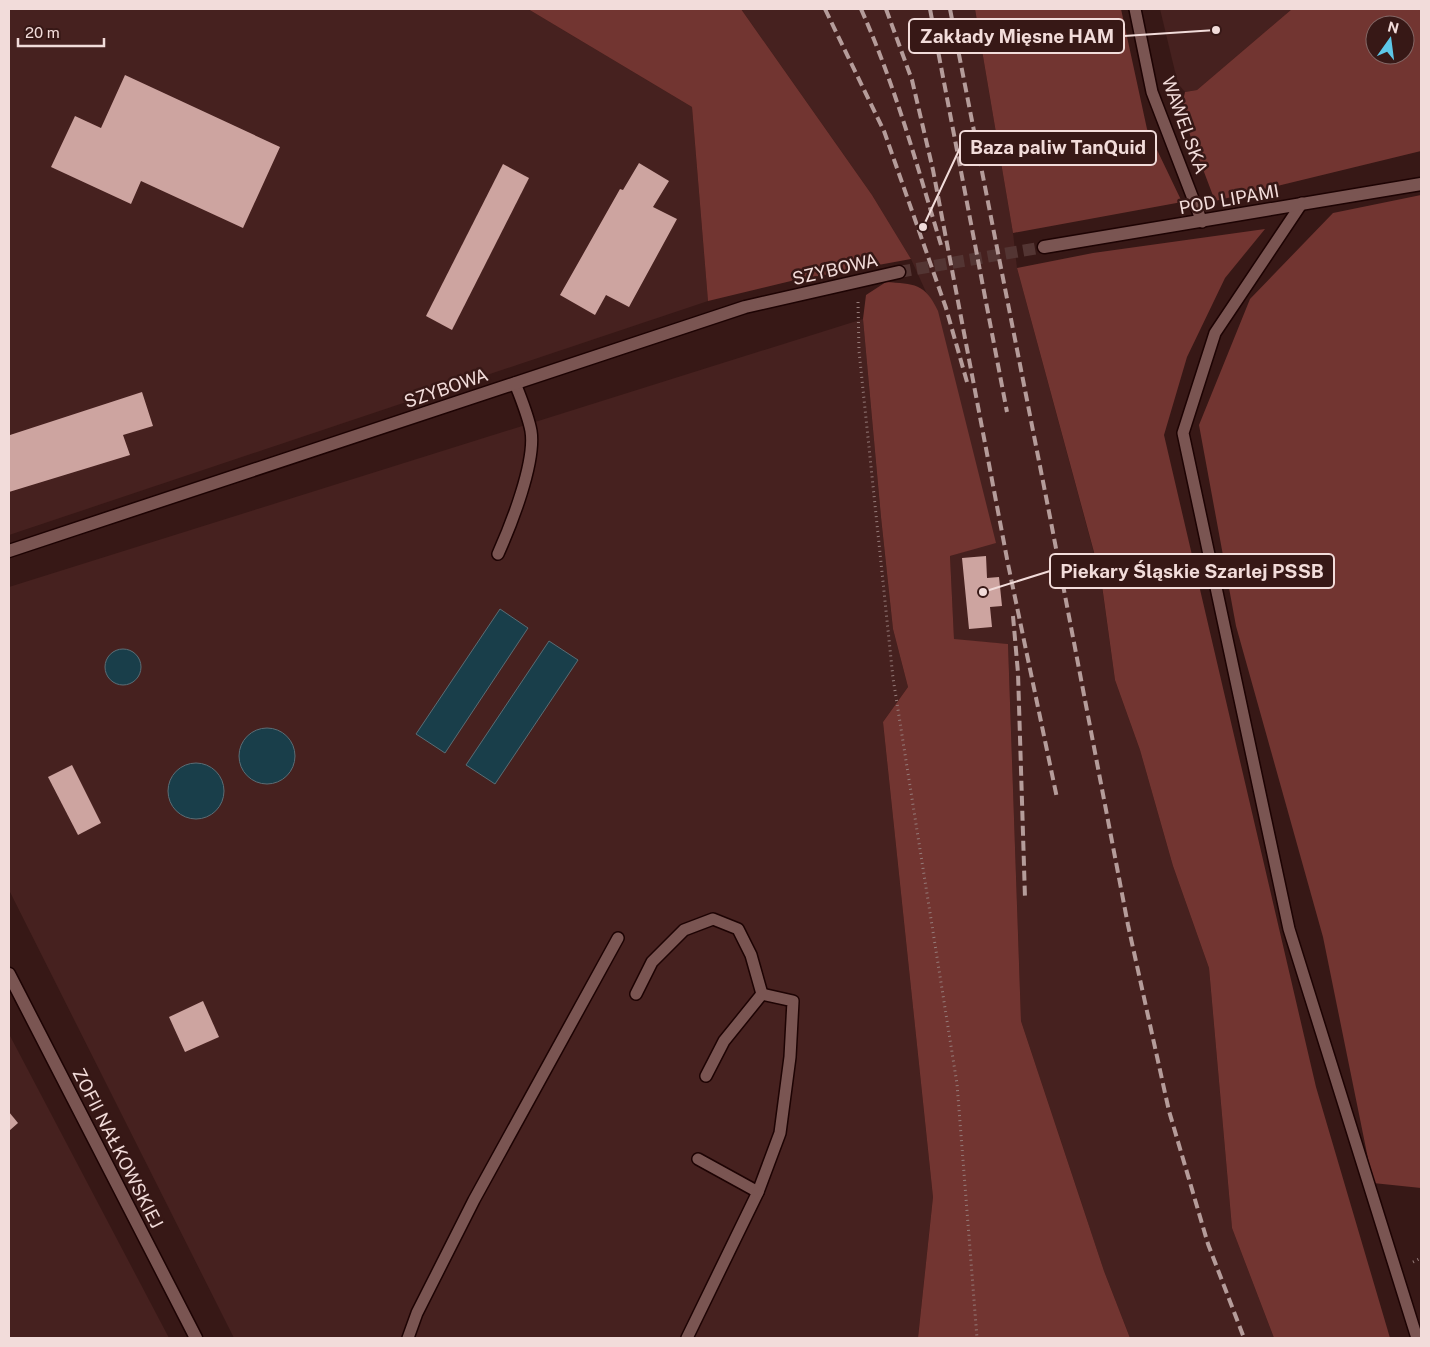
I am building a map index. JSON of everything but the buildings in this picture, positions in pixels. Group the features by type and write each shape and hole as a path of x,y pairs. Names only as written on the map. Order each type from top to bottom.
{"street":[{"name":"POD LIPAMI","path":"1044,247 1421,184"},
{"name":"SZYBOWA","path":"9,551 745,307 899,272"},
{"name":"ZOFII NAŁKOWSKIEJ","path":"9,974 196,1338"}],"lane":[{"name":"WAWELSKA","path":"1135,9 1152,92 1202,222"},
{"path":"1302,203 1216,333 1184,433 1289,929 1417,1338"},
{"path":"498,554 514,517 529,457 532,433 515,383"},
{"path":"636,994 652,962 684,930 713,919 738,929 751,955 762,994"},
{"path":"408,1338 417,1313 474,1200 618,938"},
{"path":"706,1076 724,1041 762,994"},
{"path":"687,1338 758,1192 780,1133 790,1057 793,1001 762,994"},
{"path":"698,1159 758,1192"}],"path":[{"path":"857,282 859,351 893,678 957,1084 977,1338"}],"shaded area":[{"path":"9,9 528,9 692,107 708,301 9,535"},
{"path":"528,9 741,9 872,195 911,259 791,281 708,301 692,107"},
{"path":"741,9 975,9 1013,233 1017,268 1101,579 1115,680 1140,750 1173,866 1209,968 1232,1228 1274,1338 1130,1338 1104,1271 1021,1021 1008,644 954,640 950,556 995,542 931,303 911,259 872,195"},
{"path":"975,9 1121,9 1147,129 1182,202 1013,233"},
{"path":"1160,9 1292,9 1197,90 1185,92 1178,84"},
{"path":"1292,9 1421,9 1421,151 1215,201 1181,111 1185,92 1197,90"},
{"path":"1421,195 1421,1188 1373,1183 1323,937 1236,626 1199,425 1250,299 1333,213"},
{"path":"1265,229 1225,278 1187,357 1164,435 1316,1087 1390,1338 1274,1338 1232,1228 1209,968 1173,866 1140,750 1115,680 1101,578 1017,268 1093,253"},
{"path":"886,282 904,283 918,287 928,295 938,311 996,543 950,556 954,639 1008,644 1021,1021 1104,1271 1130,1338 918,1338 933,1197 883,722 908,687 893,629 863,319 866,295"},
{"path":"863,319 893,629 908,687 883,722 933,1197 918,1338 234,1338 9,890 9,587"},
{"path":"9,1034 169,1338 9,1338"}],"water":[{"path":"500,609 528,628 445,753 416,734"},
{"path":"549,641 578,660 495,784 466,765"},
{"path":"123,649 130,650 136,654 140,660 140,674 136,680 130,684 123,685 116,684 110,680 106,674 105,667 106,660 110,654 116,650"},
{"path":"267,728 278,730 287,736 293,745 295,756 293,767 287,776 278,782 267,784 256,782 247,776 241,767 239,756 241,745 247,736 256,730"},
{"path":"196,763 207,765 216,771 222,780 224,791 222,802 216,811 207,817 196,819 185,817 176,811 170,802 168,791 170,780 176,771 185,765"}],"tunnel":[{"path":"899,272 1044,247"}],"railway":[{"path":"825,9 884,131 946,308 967,382"},
{"path":"861,9 895,96 941,245"},
{"path":"886,9 912,80 933,170 1008,564 1057,798"},
{"path":"930,9 1007,412"},
{"path":"950,9 1128,925 1169,1111 1208,1244 1244,1338"},
{"path":"1013,616 1018,673 1025,898"}],"place":[{"name":"Zakłady Mięsne HAM","path":"1216,30"},
{"name":"Baza paliw TanQuid","path":"923,227"},
{"name":"Piekary Śląskie Szarlej PSSB","path":"983,592"}]}
